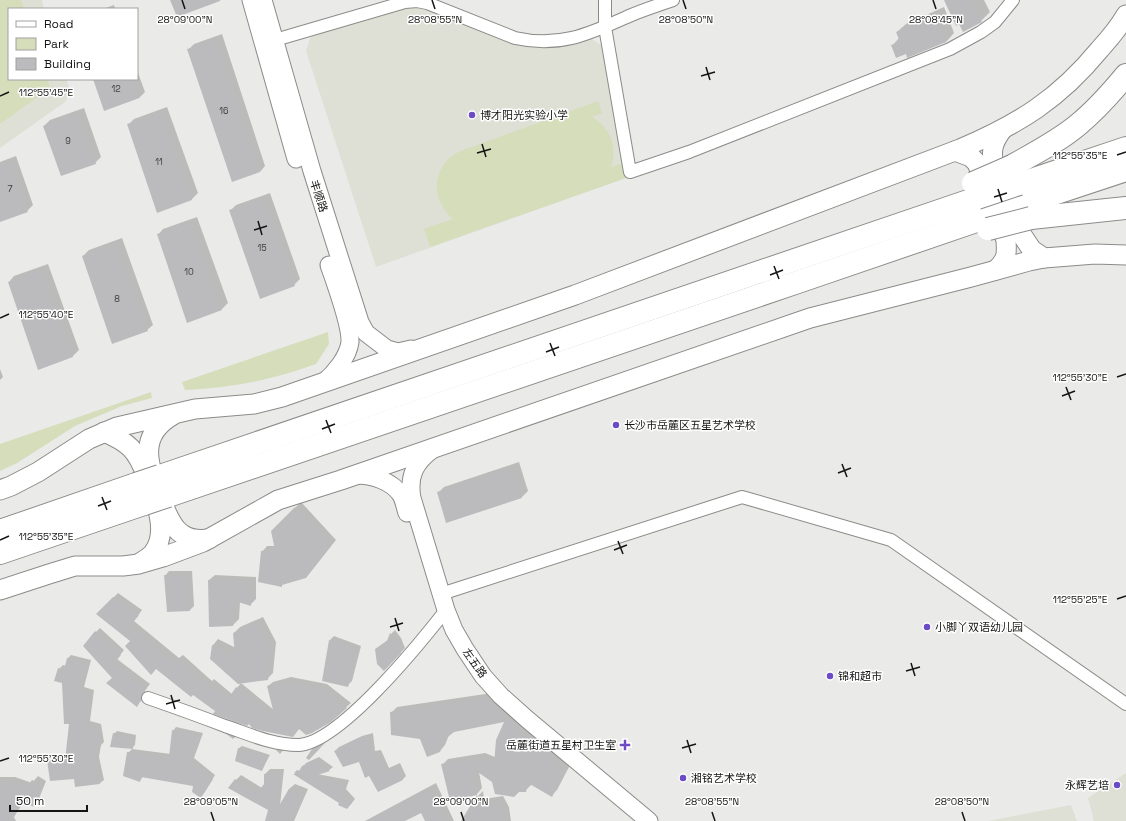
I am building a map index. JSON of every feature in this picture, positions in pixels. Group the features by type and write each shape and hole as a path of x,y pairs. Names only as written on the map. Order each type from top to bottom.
{"highway":[{"path":"1022,193 1057,140 1079,124 1109,95 1126,75"},
{"path":"0,531 140,494 164,486 647,310 1022,193 1126,148"},
{"path":"164,486 405,414 798,282 981,207 1022,193 1126,170"},
{"path":"1022,193 1078,213 1126,215"},
{"path":"1078,213 1126,208"},
{"path":"0,553 140,494"}],"main road":[{"path":"251,0 299,169 349,333 350,343 346,352 335,370 323,383"},
{"name":"丰顺路","path":"263,0 312,171 360,322 366,333 387,349 398,352 420,348"},
{"path":"0,490 38,472 89,439 104,432 131,423 195,409 254,404 282,397 575,295 955,151 1002,130 1048,102 1083,70 1120,25 1126,15"},
{"path":"1002,130 995,140 992,150 994,164 1022,235 1032,250 1044,258"},
{"path":"955,151 971,157 977,163 1006,240 1007,254 1004,262 996,270"},
{"path":"0,590 75,566 123,566 139,564 187,549 209,539 278,500 433,449 810,318 1011,265 1044,258 1095,254 1126,255"},
{"path":"182,412 162,422 154,430 150,442 148,460 165,509 175,527 182,534 190,538 198,540 209,539"},
{"path":"104,432 119,438 137,454 159,513 161,525 159,540 153,553 139,564"},
{"name":"左五路","path":"433,449 424,455 418,463 412,476 410,488 441,594 443,614 483,676 501,696 649,821"},
{"name":"左五路","path":"356,475 378,478 397,490 402,496 443,614 453,649 481,689 632,821"}],"street":[{"path":"606,0 606,27 630,172 702,147 950,49 981,32 995,22 1013,0"},
{"path":"275,40 405,2 417,1 427,3 515,38 544,42 594,32 672,0"},
{"path":"441,594 742,497 891,540 1126,704"},
{"path":"148,698 269,742 299,745 322,737 350,717 416,648 443,614"}],"shaded area":[{"path":"0,0 42,0 44,8 8,8 8,80 66,80 70,95 65,102 0,148"},
{"name":"博才阳光实验小学","path":"409,7 423,8 507,40 592,39 601,45 606,54 609,67 626,178 376,267 306,51 310,38 316,34"},
{"name":"永辉艺培","path":"1126,773 1126,821 1094,821 1088,798"},
{"path":"1071,805 1077,821 988,821"}],"green space":[{"path":"0,0 21,0 24,8 8,8 8,80 47,80 50,88 0,124"},
{"path":"598,101 602,113 592,117 604,126 611,138 614,152 611,167 623,163 626,178 430,247 424,229 453,219 441,204 437,188 437,179 440,171 452,156 466,149"},
{"path":"328,332 329,344 316,364 283,375 236,385 185,390 182,382"},
{"path":"151,392 152,398 122,406 75,426 17,463 0,471 0,444"}],"building":[{"path":"170,0 220,0 220,1 177,17"},
{"path":"944,0 971,0 982,22 963,32 959,24 956,26"},
{"path":"935,15 946,42 907,58 906,54 896,58 891,45 900,42 896,32"},
{"path":"216,40 260,172 232,182 187,49"},
{"path":"93,80 133,80 139,98 104,111"},
{"path":"161,112 192,200 157,213 127,124"},
{"path":"78,113 96,164 61,176 43,126"},
{"path":"10,161 28,212 0,222 0,165"},
{"path":"264,198 295,286 260,299 229,210"},
{"path":"191,222 222,310 187,323 157,234"},
{"path":"116,243 148,331 112,344 82,256"},
{"path":"42,269 73,357 38,370 8,282"},
{"path":"513,467 522,498 446,523 437,492"},
{"path":"295,507 331,546 306,578 282,585 282,587 258,582 261,551 275,550 271,531"},
{"path":"164,575 188,575 190,611 167,612"},
{"path":"208,580 250,582 251,606 235,601 233,626 209,627"},
{"path":"113,597 139,615 130,626 174,662 178,659 207,685 208,683 228,699 236,687 275,718 267,686 286,681 322,688 347,708 331,722 312,733 306,735 299,729 293,737 252,728 249,724 247,726 213,714 215,711 193,695 191,697 156,669 151,675 125,646 130,641 96,614"},
{"path":"257,622 271,648 268,680 238,684 210,659 212,645 235,656 233,633"},
{"path":"95,631 121,655 113,664 147,688 141,695 141,700 137,707 106,683 112,678 83,646"},
{"path":"390,633 397,642 401,653 384,671 377,664 375,649 387,641"},
{"path":"329,640 358,650 348,687 322,681"},
{"path":"67,658 88,664 80,691 90,694 87,725 98,728 101,747 98,746 95,762 100,784 75,787 74,779 50,781 47,760 65,760 69,724 64,724 62,683 54,681 58,668 64,670"},
{"path":"486,698 565,771 552,797 528,783 526,792 519,792 514,797 495,794 492,782 472,768 477,795 450,801 441,764 479,758 494,764 496,740 504,722 454,732 444,740 440,752 427,757 420,739 391,735 390,712"},
{"path":"172,730 200,736 191,762 213,779 201,798 192,792 193,786 141,777 140,782 123,776 127,752 169,757"},
{"path":"113,733 134,738 133,749 110,747"},
{"path":"369,736 372,754 378,753 385,771 396,766 403,780 378,792 369,776 365,778 359,762 343,767 334,751 357,739"},
{"path":"325,743 309,760 306,758 312,749"},
{"path":"238,748 268,758 262,771 235,761"},
{"path":"315,760 330,771 311,777 346,784 343,793 352,803 347,809 338,805 339,803 293,774 300,774 299,771 302,766"},
{"path":"280,773 276,811 289,789 303,794 292,821 265,821 268,810 228,788 235,779 257,793 264,784 264,774"},
{"path":"32,780 42,785 34,807 23,802 11,821 0,821 0,781 10,781 27,787"},
{"path":"430,788 446,821 425,821 421,813 405,821 367,821"},
{"path":"477,795 479,804 497,801 504,813 505,821 461,821"}],"place":[{"name":"博才阳光实验小学","path":"472,115"},
{"name":"长沙市岳麓区五星艺术学校","path":"616,425"},
{"name":"小脚丫双语幼儿园","path":"927,627"},
{"name":"锦和超市","path":"830,676"},
{"name":"岳麓街道五星村卫生室","path":"625,745"},
{"name":"湘铭艺术学校","path":"683,778"},
{"name":"永辉艺培","path":"1117,785"}]}
